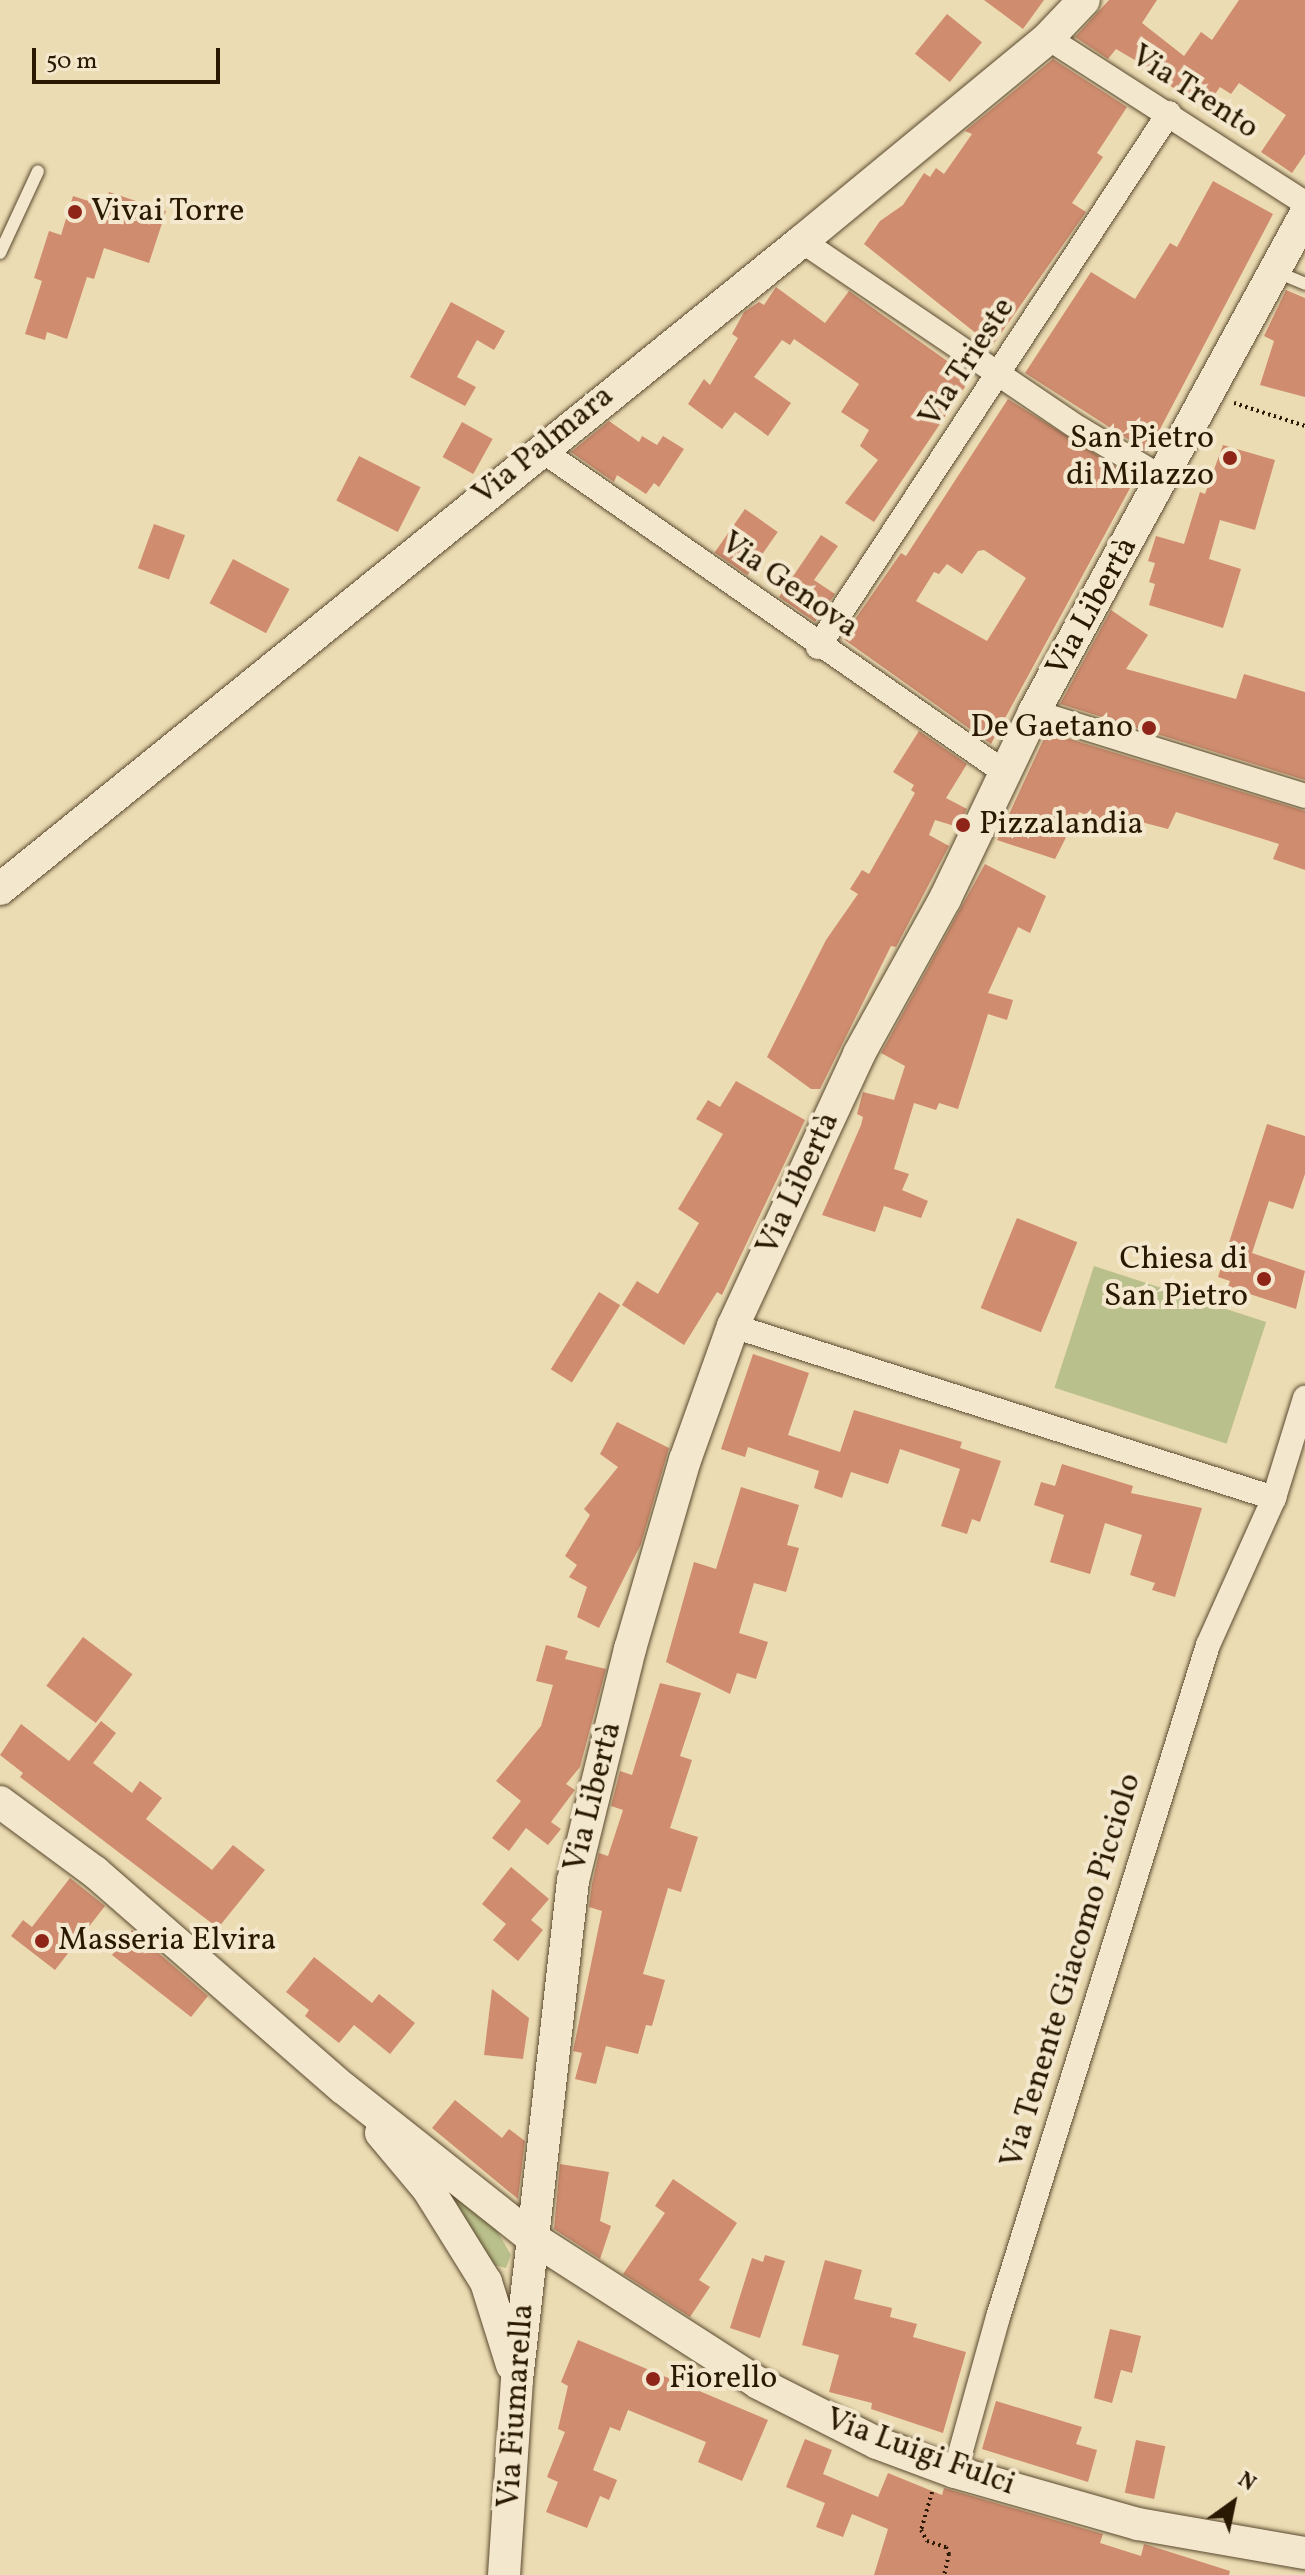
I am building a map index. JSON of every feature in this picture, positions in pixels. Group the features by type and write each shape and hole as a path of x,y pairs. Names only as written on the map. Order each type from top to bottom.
{"street":[{"name":"Via Palmara","path":"0,889 540,449 802,241 1048,38 1084,0"},
{"name":"Via Trento","path":"1048,38 1305,203"},
{"name":"Via Trieste","path":"818,647 1169,113"},
{"name":"Via Libertà","path":"531,2237 573,1881 630,1649 685,1460 733,1326 859,1054 945,899 1034,712 1164,479 1305,215"},
{"path":"802,241 999,375 1164,479"},
{"name":"Via Genova","path":"540,449 818,647 1004,772"},
{"path":"1034,712 1305,796"},
{"path":"733,1326 1274,1498"},
{"name":"Via Tenente Giacomo Picciolo","path":"947,2469 1208,1645 1274,1498 1305,1398"},
{"path":"4,1813 175,1939 343,2088 428,2189 486,2282 517,2380"},
{"name":"Via Luigi Fulci","path":"343,2088 531,2237 758,2383 852,2432 947,2469 1138,2524 1305,2553"},
{"name":"Via Fiumarella","path":"504,2575 517,2380 531,2237"},
{"path":"486,2282 509,2288 527,2279"}],"lane":[{"path":"0,253 38,171"},
{"path":"1275,271 1305,284"}],"path":[{"path":"1210,393 1305,426"},
{"path":"944,2575 949,2554 946,2547 927,2541 921,2530 947,2469"}],"green space":[{"path":"1094,1266 1266,1322 1227,1444 1054,1388"},
{"path":"445,2185 492,2222 511,2255 506,2268 494,2265"}],"building":[{"path":"984,0 1044,0 1023,29"},
{"path":"1109,0 1157,0 1142,23 1184,56 1201,32 1212,40 1239,0 1305,0 1305,154 1292,173 1261,152 1286,115 1239,83 1231,94 1220,87 1204,110 1165,82 1167,79 1116,49 1108,59 1075,37"},
{"path":"947,14 982,42 950,82 915,54"},
{"path":"1053,59 1127,107 1097,153 1103,157 1072,203 1086,212 992,346 864,244 880,221 903,205 924,173 930,177 936,168 944,174 972,134 965,131"},
{"path":"1213,181 1273,214 1148,452 1025,373 1091,272 1135,299 1170,243 1177,247"},
{"path":"109,192 166,211 149,263 104,248 94,279 87,277 67,339 47,332 45,340 25,334 42,281 34,278 49,231 61,235 73,196 104,206"},
{"path":"776,287 825,323 849,291 971,378 874,522 845,503 878,460 860,446 869,430 841,412 859,384 794,339 790,345 782,340 754,377 791,403 768,436 735,412 722,429 688,404 704,379 710,385 738,338 732,334 744,312 759,302 764,305"},
{"path":"1286,290 1305,298 1305,397 1260,385 1274,341 1264,336"},
{"path":"451,302 505,331 494,350 477,340 457,377 476,387 465,406 410,377"},
{"path":"1008,399 1135,479 991,744 842,638 901,553 906,556","holes":["984,550 1026,578 987,641 916,601 934,572 939,574 947,564 962,574 978,551"]},
{"path":"609,421 639,442 642,436 657,445 663,436 684,449 659,487 654,483 646,494 617,475 614,482 571,452"},
{"path":"462,422 493,439 473,474 443,457"},
{"path":"1223,445 1275,460 1255,530 1220,520 1209,559 1241,569 1223,628 1149,605 1155,584 1149,582 1155,563 1148,561 1156,536 1184,544 1200,492 1205,494"},
{"path":"359,456 420,487 398,532 336,501"},
{"path":"745,509 778,532 747,575 715,552"},
{"path":"154,524 185,535 169,579 138,568"},
{"path":"821,535 838,546 814,580 835,594 815,622 779,597"},
{"path":"233,559 290,589 266,633 210,603"},
{"path":"1111,610 1148,635 1126,669 1236,699 1244,674 1305,692 1305,780 1060,704"},
{"path":"919,731 967,764 946,798 967,809 958,827 935,820 929,835 949,846 896,947 891,946 820,1089 811,1089 767,1057 826,940 858,894 850,889 862,870 869,874 915,793 911,790 914,785 893,772"},
{"path":"1047,732 1305,811 1305,870 1273,859 1279,844 1176,812 1168,829 1107,813 1103,822 1079,812 1055,859 997,840"},
{"path":"985,864 1046,896 1030,933 1018,927 988,993 1013,1000 1007,1020 988,1014 958,1109 939,1103 936,1110 914,1103 894,1169 909,1174 902,1190 928,1201 921,1218 884,1206 875,1232 822,1215 861,1125 863,1117 857,1114 863,1092 894,1100 905,1066 881,1053"},
{"path":"736,1081 805,1120 722,1295 717,1292 684,1345 622,1305 637,1281 658,1294 699,1223 678,1209 723,1134 696,1119 708,1100 720,1107"},
{"path":"1267,1124 1305,1136 1305,1174 1293,1209 1269,1201 1252,1253 1305,1271 1296,1309 1228,1287 1230,1281 1218,1277"},
{"path":"1017,1218 1077,1242 1041,1332 981,1308"},
{"path":"599,1292 620,1305 572,1382 551,1369"},
{"path":"753,1354 809,1373 788,1435 840,1452 854,1410 962,1442 960,1448 1001,1461 980,1522 972,1519 967,1534 941,1526 960,1469 900,1449 888,1484 851,1472 842,1498 814,1488 819,1471 748,1447 745,1457 721,1449"},
{"path":"617,1422 669,1448 641,1544 599,1628 577,1617 587,1587 569,1577 577,1565 565,1556 590,1515 584,1509 618,1467 600,1454"},
{"path":"1062,1464 1133,1486 1131,1493 1202,1508 1175,1597 1152,1590 1155,1583 1130,1575 1142,1535 1105,1523 1090,1574 1050,1562 1064,1515 1034,1505 1041,1482 1055,1486"},
{"path":"741,1487 799,1505 787,1545 799,1548 786,1592 754,1583 739,1633 768,1642 756,1679 737,1673 730,1694 666,1662 694,1562 716,1569"},
{"path":"83,1637 133,1674 96,1723 46,1686"},
{"path":"546,1645 568,1651 565,1659 606,1669 580,1767 566,1784 575,1790 551,1822 561,1829 548,1845 526,1828 509,1851 492,1838 521,1801 496,1781 541,1726 553,1685 536,1681"},
{"path":"660,1683 701,1693 680,1756 692,1760 670,1828 698,1837 681,1892 668,1888 643,1974 665,1980 652,2026 646,2025 638,2054 606,2046 596,2084 575,2079 582,2053 573,2051 602,1911 589,1907 592,1884 599,1853 608,1856 623,1810 611,1806 620,1771 632,1775"},
{"path":"101,1721 116,1733 93,1763 132,1793 140,1781 162,1798 146,1819 212,1870 233,1845 265,1870 218,1928 20,1777 23,1773 0,1755 21,1724 69,1761"},
{"path":"511,1867 549,1899 531,1920 543,1930 518,1961 493,1940 506,1924 482,1904"},
{"path":"70,1878 105,1906 55,1970 11,1936 23,1920 32,1927"},
{"path":"132,1930 208,1996 191,2017 112,1955"},
{"path":"314,1957 372,2003 379,1994 415,2023 390,2054 354,2025 339,2043 305,2016 309,2010 286,1992"},
{"path":"492,1989 529,2018 523,2059 484,2055"},
{"path":"455,2100 502,2138 509,2129 525,2141 518,2199 432,2128"},
{"path":"560,2164 609,2172 600,2221 611,2226 600,2259 554,2229"},
{"path":"673,2179 737,2223 699,2280 710,2287 690,2317 623,2274 665,2213 655,2206"},
{"path":"765,2255 785,2261 760,2338 730,2328 752,2258 763,2262"},
{"path":"825,2260 862,2270 854,2299 892,2308 890,2317 917,2324 913,2337 966,2352 943,2433 871,2409 872,2403 829,2392 839,2355 802,2345"},
{"path":"1110,2329 1141,2336 1132,2373 1121,2370 1112,2403 1094,2398"},
{"path":"578,2340 768,2420 742,2481 698,2462 706,2442 628,2410 620,2431 610,2427 593,2470 617,2480 609,2500 600,2496 587,2528 546,2512 558,2482 547,2477 565,2432 558,2429 568,2386 561,2382"},
{"path":"996,2401 1082,2427 1076,2444 1097,2450 1088,2482 982,2449"},
{"path":"805,2439 832,2450 823,2474 878,2497 888,2473 942,2495 944,2488 1103,2534 1100,2543 1141,2556 1144,2544 1230,2571 1229,2575 874,2575 888,2529 852,2514 843,2537 816,2527 825,2503 786,2487"},
{"path":"1136,2440 1165,2446 1154,2499 1125,2493"}],"place":[{"name":"Vivai Torre","path":"75,212"},
{"name":"San Pietro di Milazzo","path":"1230,458"},
{"name":"De Gaetano","path":"1149,728"},
{"name":"Pizzalandia","path":"963,825"},
{"name":"Chiesa di San Pietro","path":"1264,1279"},
{"name":"Masseria Elvira","path":"42,1941"},
{"name":"Fiorello","path":"653,2379"}]}
